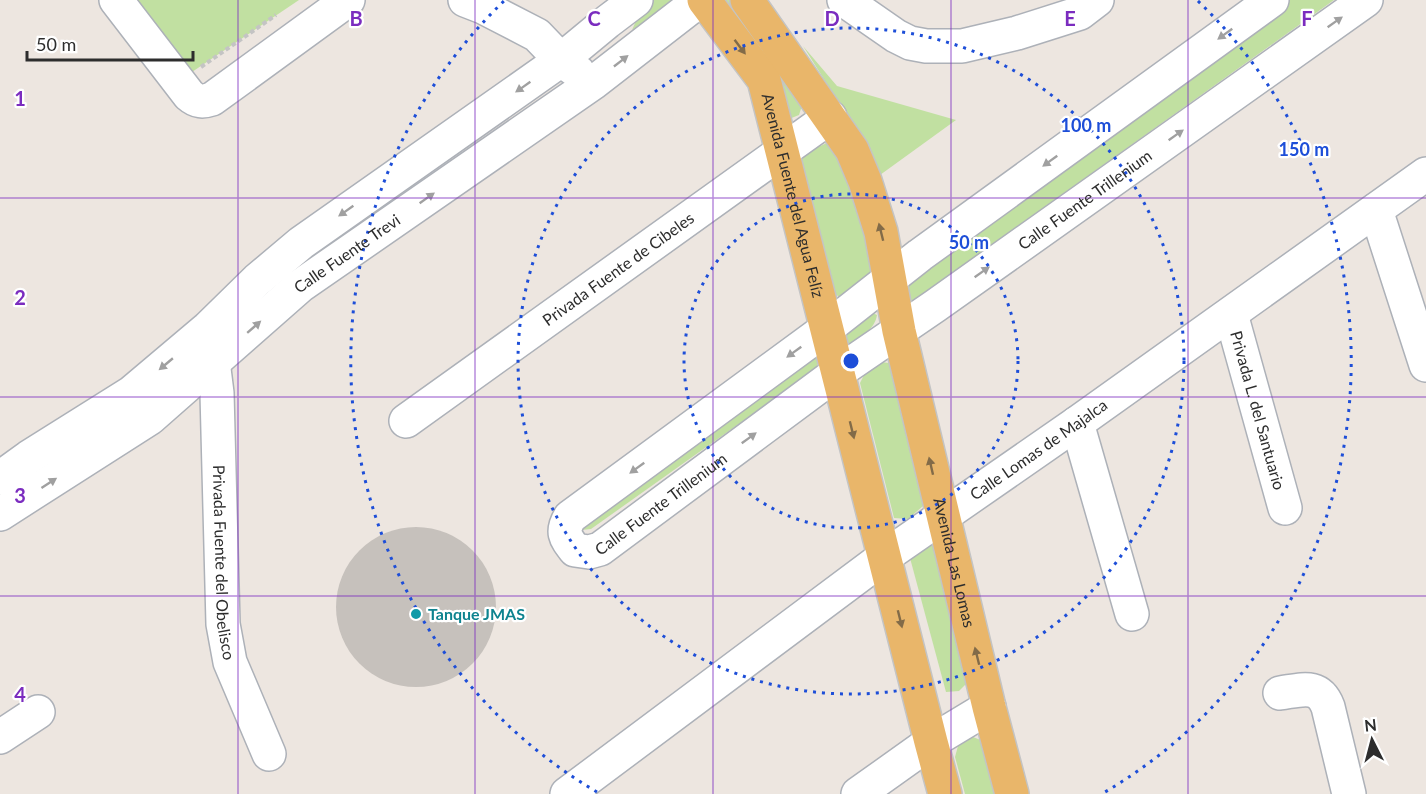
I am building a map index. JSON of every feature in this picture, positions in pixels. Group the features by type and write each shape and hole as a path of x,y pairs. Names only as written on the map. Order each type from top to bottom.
{"main road":[{"name":"Avenida Fuente del Agua Felíz","path":"704,0 764,80 837,373"},
{"path":"747,0 852,150 865,181 881,232 899,331"},
{"name":"Avenida Las Lomas","path":"899,331 1012,794"},
{"path":"837,373 945,794"}],"street":[{"path":"116,0 189,95 195,100 202,101 212,99 348,0"},
{"path":"465,0 537,35 561,60 593,83"},
{"name":"Calle Fuente Trevi","path":"0,478 29,457 131,393 208,328 257,280 301,243 561,60 636,0"},
{"name":"Calle Fuente Trevi","path":"0,514 150,418 300,286 593,83 700,0"},
{"path":"844,0 909,43 926,46 962,46 992,40 1080,13 1097,0"},
{"name":"Calle Fuente Trillenium","path":"1272,0 929,248 826,329 570,517 564,531 575,550 589,552 600,549 837,373 1366,0"},
{"name":"Privada Fuente de Cibeles","path":"406,421 830,117"},
{"name":"Calle Lomas de Majalca","path":"567,794 884,557 1232,314 1426,174"},
{"path":"1377,210 1426,365"},
{"name":"Privada L. del Santuario","path":"1232,314 1285,508"},
{"name":"Privada Fuente del Obelisco","path":"208,328 217,393 223,624 226,647 232,670 269,754"},
{"path":"1077,423 1132,614"},
{"path":"1280,693 1308,690 1319,693 1325,699 1329,707 1349,794"},
{"path":"858,794 931,742 989,707"},
{"path":"0,737 38,712"}],"path":[{"path":"196,70 280,13"}],"green space":[{"path":"124,0 299,0 186,76"},
{"path":"648,0 675,0 632,30 642,7"},
{"path":"712,0 733,0 803,102 799,115 784,121"},
{"path":"1288,0 1334,0 909,304 901,278"},
{"path":"803,46 837,86 956,120 880,175 841,106"},
{"path":"831,141 836,141 882,269 844,298 832,291 799,156"},
{"path":"866,310 877,315 876,320 867,332 849,344 840,336"},
{"path":"813,355 818,359 817,366 812,372 591,529 582,530 580,525"},
{"path":"881,362 889,363 924,493 923,506 908,519 894,518 860,383 866,371"},
{"path":"926,544 934,545 972,678 959,691 946,692 910,558"},
{"path":"973,737 983,741 999,794 965,794 955,757 958,746"}],"building":[{"name":"Tanque JMAS","path":"416,527 447,533 472,551 490,576 496,607 490,638 472,663 447,681 416,687 385,681 360,663 342,638 336,607 342,576 360,551 385,533"}],"place":[{"name":"Tanque JMAS","path":"416,614"}]}
